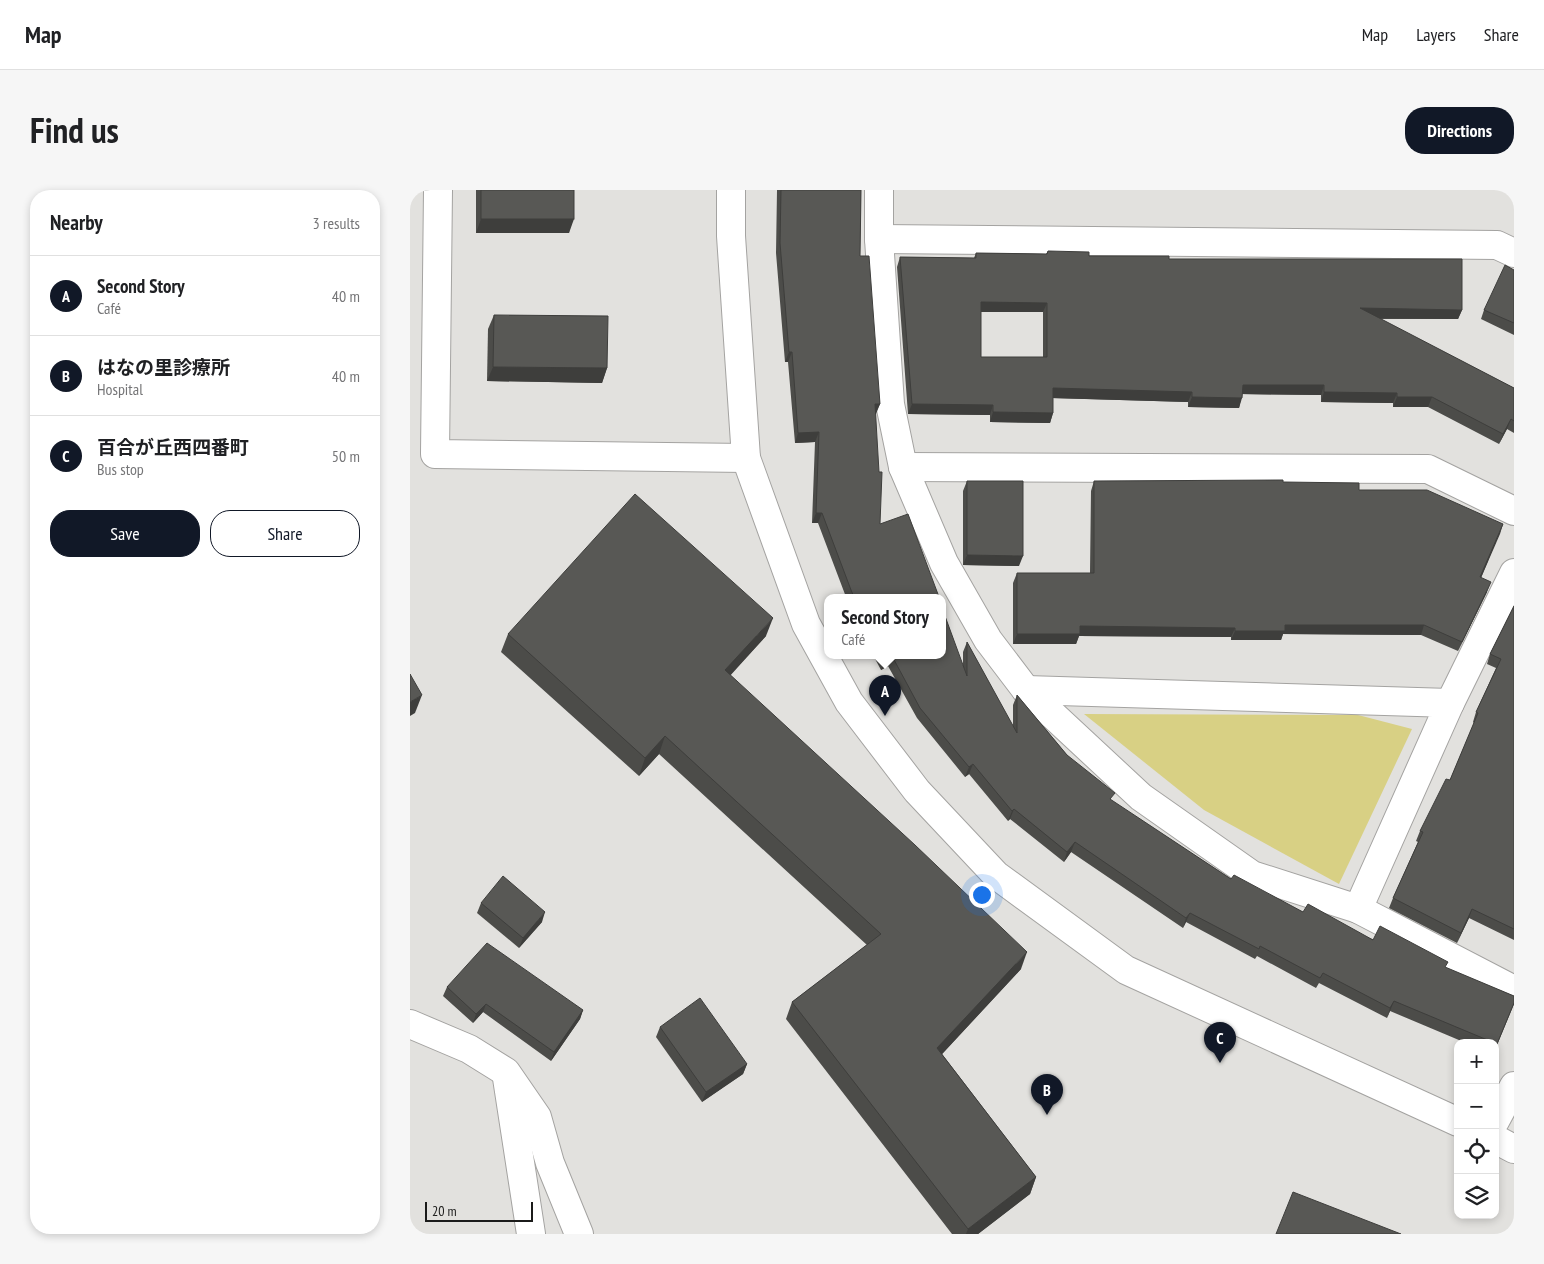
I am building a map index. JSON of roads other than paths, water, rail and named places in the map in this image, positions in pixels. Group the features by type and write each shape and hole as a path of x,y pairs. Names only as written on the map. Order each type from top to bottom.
{"street":[{"path":"438,190 434,454 746,458"},
{"path":"731,190 731,236 746,458 806,624 824,657"},
{"path":"879,190 879,240 890,404 903,467 944,563 988,640 1026,690 1141,797 1252,875 1358,909 1514,990"},
{"path":"879,240 1497,245 1514,253"},
{"path":"903,467 1428,469 1514,511"},
{"path":"1358,909 1450,702 1514,573"},
{"path":"825,659 848,702 917,791 996,875 1126,970 1454,1120"},
{"path":"1026,690 1450,702"},
{"path":"410,1024 469,1049 506,1072 537,1117 550,1163 579,1234"},
{"path":"506,1072 530,1234"},
{"path":"1499,1114 1514,1086"},
{"path":"1499,1141 1514,1149"}],"place":[{"name":"Second Story","path":"885,716"},
{"name":"百合が丘西四番町","path":"1220,1063"},
{"name":"はなの里診療所","path":"1047,1115"}]}
